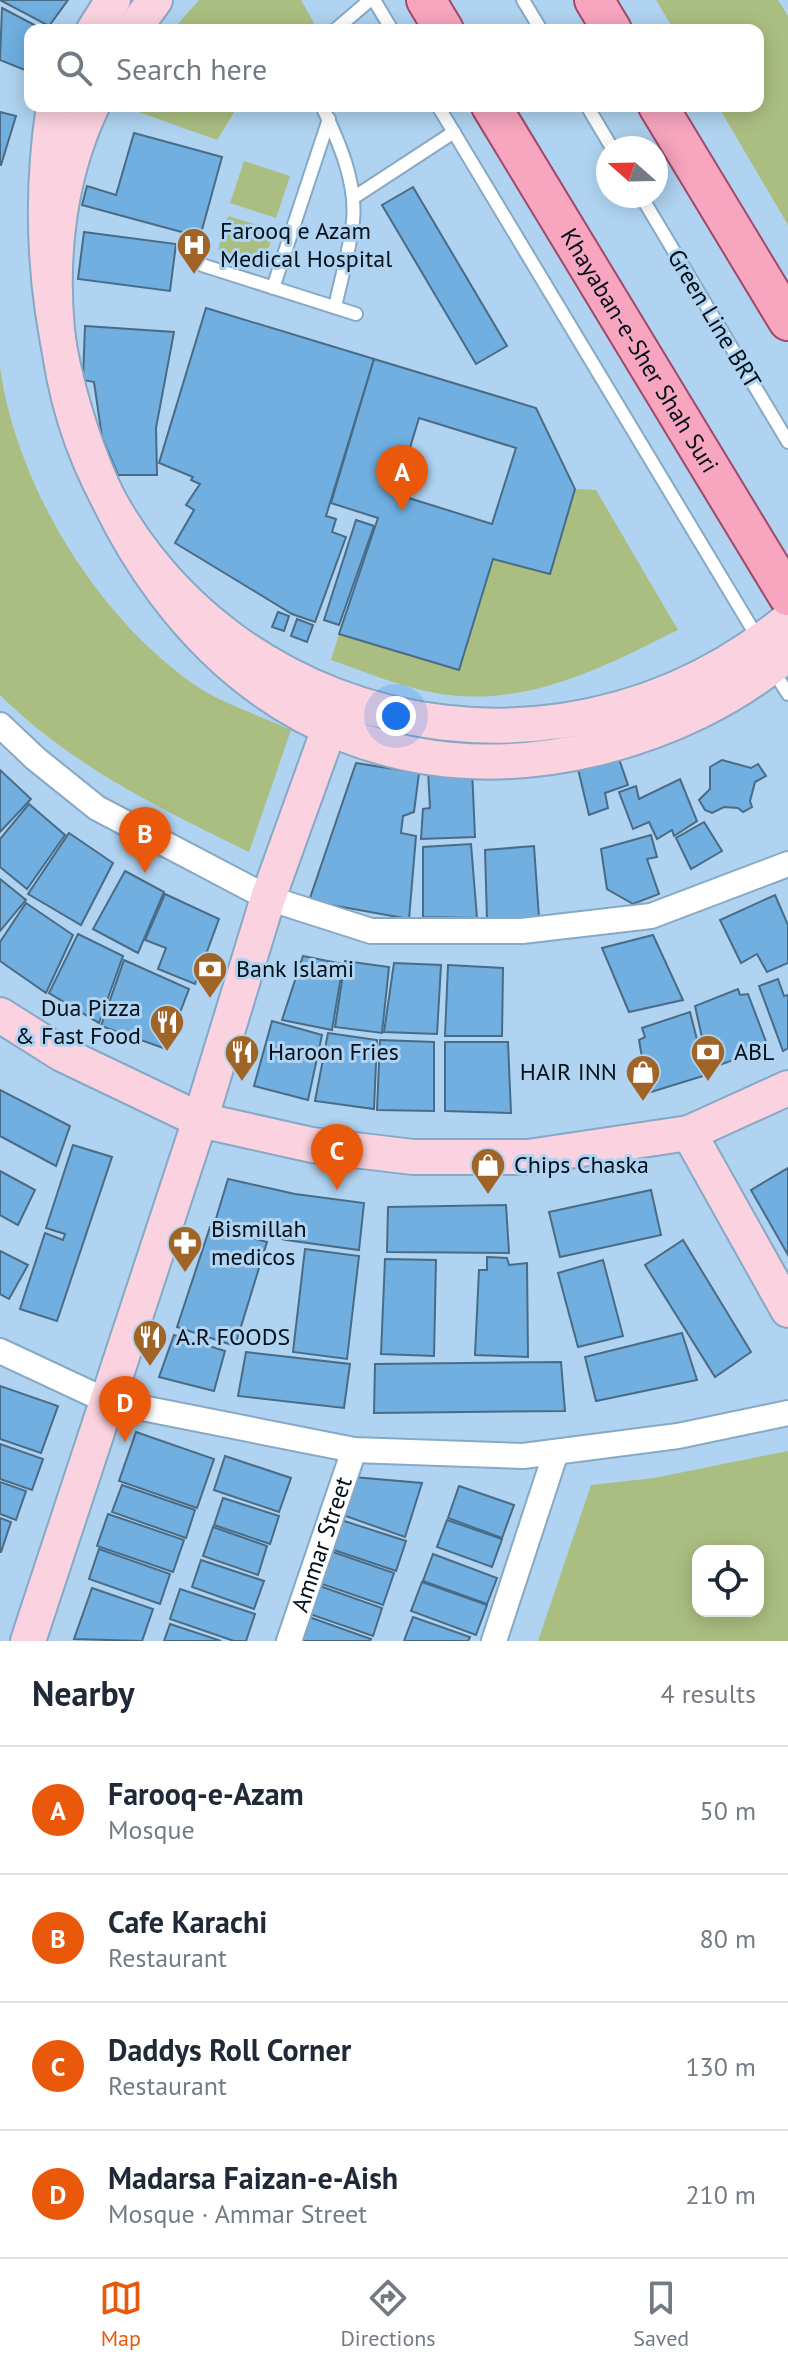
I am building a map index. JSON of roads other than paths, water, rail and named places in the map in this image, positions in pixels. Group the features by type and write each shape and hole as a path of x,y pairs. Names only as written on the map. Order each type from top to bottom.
{"main road":[{"path":"426,0 440,24"},
{"path":"594,0 608,24"},
{"name":"Khayaban-e-Sher Shah Suri","path":"495,112 788,596"},
{"path":"662,112 788,321"}],"street":[{"path":"98,24 113,0"},
{"path":"137,24 155,0"},
{"path":"18,265 16,209 51,112"},
{"path":"89,112 79,132 59,216 53,292 61,367 82,440 114,508 158,570 211,623 272,667 340,699 411,720 484,728 557,724 629,708 697,681 777,664"},
{"path":"16,209 59,216"},
{"path":"137,605 185,654 252,701 327,735 402,755 480,763 557,758 633,739 691,715 777,664 788,620"},
{"path":"28,1641 200,1120 268,898 340,699"},
{"path":"0,725 36,759 97,808 268,898 371,931 522,931 651,916 788,864"},
{"path":"0,1015 62,1054 200,1120 312,1145 413,1157 528,1157 689,1133 788,1088"},
{"path":"689,1133 788,1310"},
{"path":"0,1351 107,1401 354,1450 523,1456 678,1436 788,1413"},
{"name":"Ammar Street","path":"289,1641 354,1450"},
{"path":"494,1641 556,1452"}],"lane":[{"path":"342,24 372,0 388,24"},
{"path":"523,0 537,24"},
{"path":"325,112 338,141 353,198 353,220 335,307"},
{"path":"442,112 777,664"},
{"path":"591,112 605,136"},
{"path":"273,288 329,119"},
{"path":"353,198 454,132"},
{"name":"Green Line BRT","path":"648,208 788,442"},
{"path":"202,265 356,314"}],"place":[{"name":"Farooq e Azam Medical Hospital","path":"194,276"},
{"name":"Farooq-e-Azam","path":"402,511"},
{"name":"Cafe Karachi","path":"145,873"},
{"name":"Bank Islami","path":"210,1000"},
{"name":"Dua Pizza & Fast Food","path":"167,1053"},
{"name":"Haroon Fries","path":"242,1083"},
{"name":"ABL","path":"708,1083"},
{"name":"HAIR INN","path":"643,1103"},
{"name":"Daddys Roll Corner","path":"337,1190"},
{"name":"Chips Chaska","path":"488,1196"},
{"name":"Bismillah medicos","path":"185,1274"},
{"name":"A.R FOODS","path":"150,1368"},
{"name":"Madarsa Faizan-e-Aish","path":"125,1442"}]}
